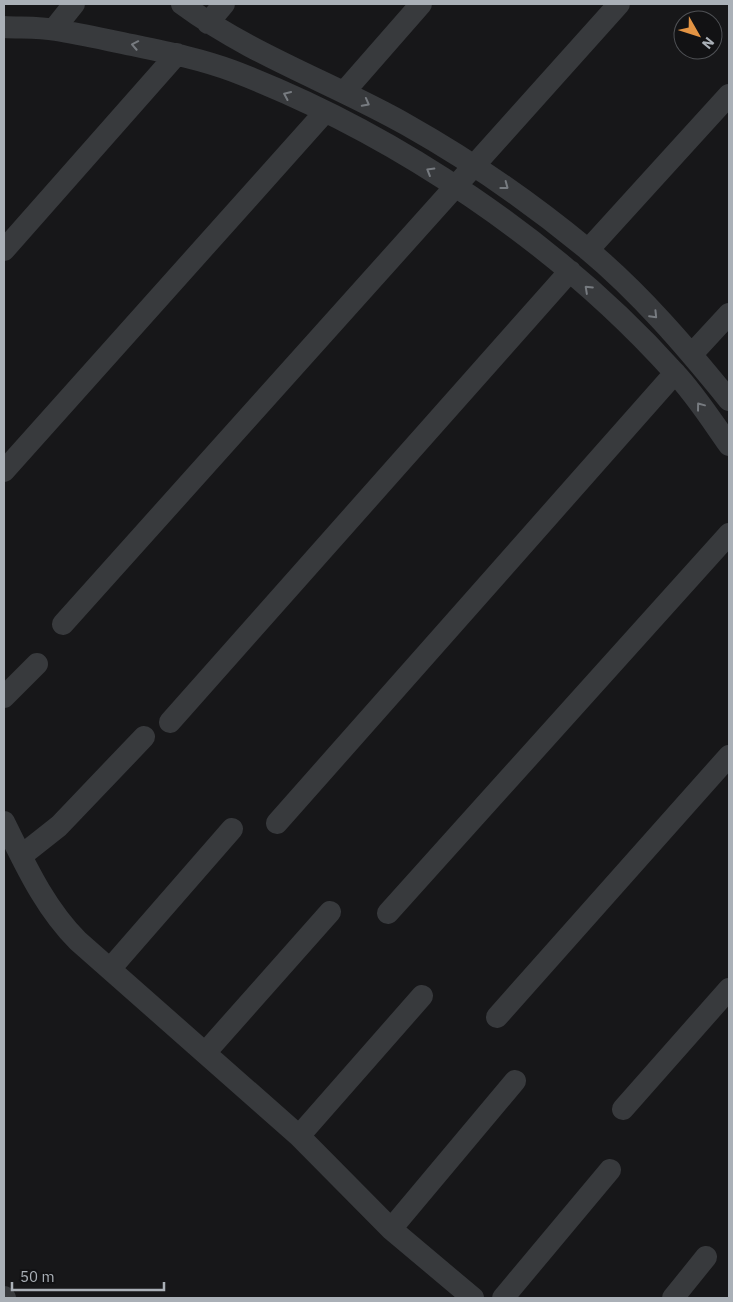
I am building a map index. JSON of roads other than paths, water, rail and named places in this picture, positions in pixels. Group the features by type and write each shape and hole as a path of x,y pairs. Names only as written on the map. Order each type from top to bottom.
{"street":[{"path":"54,29 74,4"},
{"path":"182,4 208,23 243,44 344,92 475,164 588,250 692,354 729,400"},
{"path":"208,23 224,4"},
{"path":"344,92 421,4"},
{"path":"63,624 619,4"},
{"path":"4,27 54,29 177,54 233,71 325,112 389,146 455,186 515,227 570,271 675,373 729,445"},
{"path":"4,250 177,54"},
{"path":"588,250 729,95"},
{"path":"4,471 325,112"},
{"path":"170,722 570,271"},
{"path":"692,354 729,314"},
{"path":"278,823 675,373"},
{"path":"388,913 729,534"},
{"path":"4,697 37,664"},
{"path":"21,856 59,826 144,737"},
{"path":"497,1017 729,756"},
{"path":"4,822 57,920 110,970 299,1136 390,1229 473,1298"},
{"path":"110,970 232,829"},
{"path":"205,1053 330,912"},
{"path":"623,1109 729,988"},
{"path":"299,1136 422,996"},
{"path":"390,1229 515,1081"},
{"path":"503,1298 610,1170"},
{"path":"673,1298 706,1257"}]}
